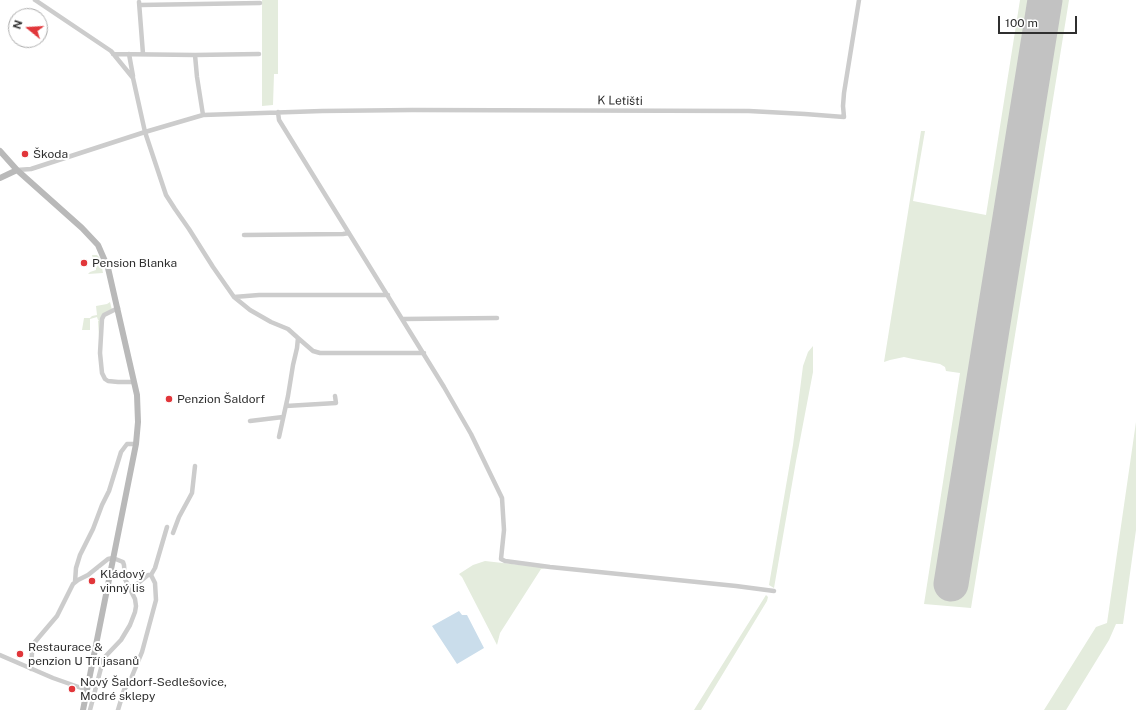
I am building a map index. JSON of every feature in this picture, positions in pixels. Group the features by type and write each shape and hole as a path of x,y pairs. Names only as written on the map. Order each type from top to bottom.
{"main road":[{"path":"0,151 17,170 82,228 98,245 108,268 118,308 138,408 136,444 83,710"},
{"path":"0,178 17,170"}],"street":[{"path":"35,0 111,51 134,78"},
{"name":"K Letišti","path":"278,112 412,110 749,111 844,117 844,93 859,0"},
{"path":"143,54 140,3 260,3"},
{"path":"114,54 259,54"},
{"path":"129,54 145,132 166,195 234,297 250,310 271,322 288,329 313,351 320,353 424,353"},
{"path":"195,55 203,115"},
{"path":"17,170 31,169 203,115 278,112 279,120 424,353 471,434 502,498 504,530 502,559 505,561 550,567 774,591"},
{"path":"244,235 349,233"},
{"path":"234,297 259,295 388,295"},
{"path":"118,308 104,314 102,319 100,353 102,373 108,381 134,382"},
{"path":"403,319 497,318"},
{"path":"279,437 298,338"},
{"path":"286,406 336,403 335,396"},
{"path":"250,420 283,417"},
{"path":"75,582 76,568 80,555 93,529 121,452 127,444 136,444"},
{"path":"173,533 179,517 192,493 195,466"},
{"path":"129,587 137,584 148,575 151,575 157,562 167,527"},
{"path":"31,669 32,652 36,642 57,616 75,582 88,575 105,560 114,558 123,562 125,579 135,599 135,612 130,625 121,640 101,662 101,668 90,710"},
{"path":"118,710 124,690 130,681 142,652 156,600 155,583 151,575"},
{"path":"0,655 58,680 87,690"},
{"path":"94,658 101,662"}],"green space":[{"path":"262,0 278,0 278,74 274,74 273,105 262,106"},
{"path":"1020,0 1069,0 971,608 924,604 960,373 946,371 945,367 940,364 904,357 884,362 921,131 925,131 913,201 986,215"},
{"path":"92,255 97,255 100,258 103,273 88,274 96,270 97,267 96,261 93,259"},
{"path":"110,302 112,310 102,315 99,337 99,321 97,317 90,319 90,330 82,330 84,318 90,318 97,315 96,306"},
{"path":"813,346 813,372 774,588 769,585 793,445 803,366 808,352"},
{"path":"1136,422 1136,530 1123,624 1116,624 1109,640 1066,710 1044,710 1096,627 1107,623"},
{"path":"485,561 547,568 541,569 500,633 497,645 462,577 459,574 473,565"},
{"path":"766,595 768,597 767,601 701,710 694,710"}],"water":[{"path":"459,611 462,615 467,615 484,648 457,664 432,626"}],"runway":[{"path":"951,584 1045,0"}],"place":[{"name":"Škoda","path":"25,154"},
{"name":"Pension Blanka","path":"84,263"},
{"name":"Penzion Šaldorf","path":"169,399"},
{"name":"Kládový vinný lis","path":"92,581"},
{"name":"Restaurace & penzion U Tří jasanů","path":"20,654"},
{"name":"Nový Šaldorf-Sedlešovice, Modré sklepy","path":"72,689"}]}
